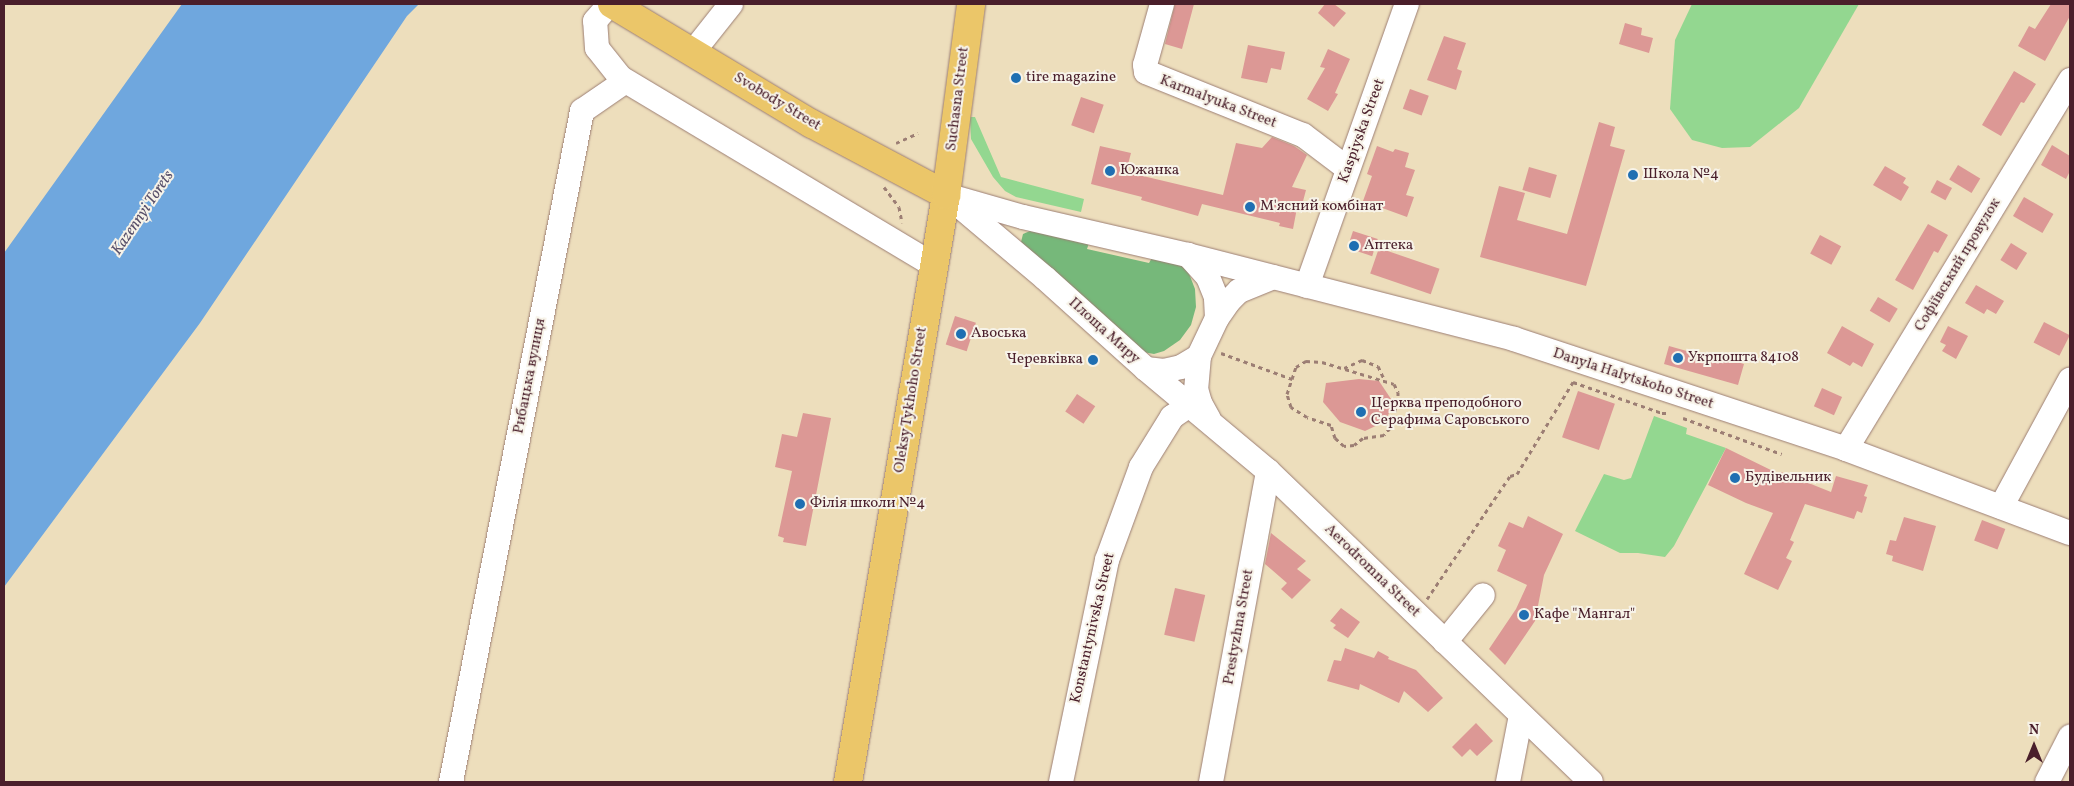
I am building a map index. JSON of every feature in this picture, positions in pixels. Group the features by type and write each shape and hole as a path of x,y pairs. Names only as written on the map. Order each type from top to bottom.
{"main road":[{"name":"Svobody Street","path":"611,4 812,124 946,194"},
{"name":"Suchasna Street","path":"946,194 970,4"},
{"name":"Oleksy Tykhoho Street","path":"848,782 946,194"}],"street":[{"path":"611,4 595,21 597,48 621,78 934,265"},
{"path":"693,52 731,4"},
{"name":"Karmalyuka Street","path":"1162,4 1145,65 1146,72 1303,136 1348,169"},
{"name":"Kaspiyska Street","path":"1307,286 1407,4"},
{"name":"Рибацька вулиця","path":"451,782 582,110 624,82 621,78"},
{"name":"Софіївський провулок","path":"1846,449 2070,80"},
{"path":"946,194 1022,217 1188,255 1208,277 1216,296 1217,318"},
{"name":"Площа Миру","path":"946,194 1038,272 1146,369 1164,371 1181,367 1201,352"},
{"name":"Danyla Halytskoho Street","path":"1188,255 1514,339 1846,449 2070,533"},
{"path":"1211,423 1200,403 1196,389 1201,352 1217,318 1229,301 1239,291 1273,277"},
{"name":"Aerodromna Street","path":"1146,369 1268,471 1591,782"},
{"path":"2001,507 2070,380"},
{"name":"Konstantynivska Street","path":"1061,782 1107,560 1142,467 1172,417 1188,406"},
{"name":"Prestyzhna Street","path":"1211,782 1268,471"},
{"path":"1445,642 1483,595"},
{"path":"1508,782 1520,715"},
{"path":"2058,774 2070,737"}],"path":[{"path":"889,142 902,142 918,133"},
{"path":"1201,352 1292,378"},
{"path":"1344,368 1362,360 1378,366 1385,382"},
{"path":"1306,361 1322,362 1394,384 1398,392 1398,401 1390,428 1384,435 1363,438 1354,445 1344,446 1335,438 1331,425 1307,416 1292,407 1287,394 1292,378 1296,366 1306,361"},
{"path":"1417,614 1510,476 1517,474 1573,382 1662,413 1668,412 1782,454"}],"green space":[{"path":"1692,4 1859,4 1799,108 1750,147 1722,148 1692,140 1670,109 1675,40"},
{"path":"970,117 975,117 1001,177 1084,199 1081,212 1016,197 1005,191 993,177 971,139"},
{"path":"1030,231 1090,240 1087,249 1149,263 1154,254 1169,257 1188,271 1195,289 1196,307 1191,325 1180,340 1164,351 1154,354 1143,352 1021,242 1023,234"},
{"path":"1654,416 1687,428 1686,434 1726,448 1674,546 1665,557 1638,553 1620,553 1575,531 1604,474 1624,480 1631,478"}],"water":[{"name":"Kazennyi Torets","path":"182,4 419,4 407,16 200,323 4,587 4,253"}],"building":[{"path":"1175,4 1194,4 1182,49 1165,44"},
{"path":"1325,4 1334,4 1346,13 1334,27 1318,13"},
{"path":"2051,4 2070,4 2070,16 2045,61 2018,46 2029,26 2035,29"},
{"path":"1625,23 1642,28 1641,35 1653,38 1649,53 1619,44"},
{"path":"1444,36 1466,43 1457,69 1462,71 1456,90 1427,80"},
{"path":"1248,45 1285,52 1281,70 1271,68 1267,83 1241,78"},
{"path":"1328,49 1350,59 1335,93 1338,94 1328,111 1307,99 1325,68 1320,67"},
{"path":"2014,71 2036,84 2024,103 2021,102 2001,136 1982,125"},
{"path":"1410,89 1429,96 1422,116 1403,109"},
{"path":"1081,97 1104,105 1094,133 1071,125"},
{"path":"1599,122 1615,127 1610,146 1625,150 1586,286 1480,257 1499,186 1525,193 1517,220 1567,234"},
{"path":"1272,137 1294,146 1307,155 1292,187 1306,190 1302,205 1297,208 1293,229 1279,226 1280,223 1202,204 1198,216 1141,200 1142,197 1091,184 1100,146 1131,153 1126,172 1223,195 1236,143 1262,148"},
{"path":"2052,145 2070,156 2070,171 2066,179 2041,165"},
{"path":"1377,146 1393,152 1395,149 1409,153 1405,167 1415,170 1406,195 1414,197 1407,217 1363,201 1372,176 1367,174"},
{"path":"1958,165 1980,178 1972,193 1949,180"},
{"path":"1885,166 1906,178 1903,183 1909,187 1901,201 1873,185"},
{"path":"1529,167 1557,175 1550,198 1522,190"},
{"path":"1937,180 1952,188 1945,200 1930,192"},
{"path":"2024,197 2053,214 2042,233 2013,216"},
{"path":"1928,224 1948,235 1938,253 1934,251 1913,290 1895,280"},
{"path":"1353,231 1378,239 1372,256 1347,248"},
{"path":"1820,235 1841,246 1831,265 1810,254"},
{"path":"2011,243 2027,253 2017,270 2000,260"},
{"path":"1379,248 1440,269 1431,294 1370,274"},
{"path":"1976,285 2004,301 1996,314 1987,309 1984,314 1965,303"},
{"path":"1878,297 1898,309 1889,323 1870,311"},
{"name":"Авоська","path":"955,316 976,323 967,351 946,345"},
{"path":"2044,322 2070,335 2059,356 2034,342"},
{"path":"1842,326 1874,344 1862,367 1853,362 1850,366 1827,353"},
{"path":"1948,326 1968,336 1956,359 1942,351 1946,345 1940,342"},
{"path":"1669,346 1708,357 1710,354 1744,364 1738,385 1664,364"},
{"name":"Церква преподобного Серафима Саровського","path":"1359,379 1379,381 1393,402 1386,421 1365,431 1340,422 1323,402 1326,383"},
{"path":"1822,388 1842,397 1834,415 1814,406"},
{"path":"1578,391 1615,404 1599,450 1562,437"},
{"path":"1077,394 1095,406 1083,424 1065,411"},
{"name":"Філія школи №4","path":"803,413 831,418 806,546 783,542 784,538 778,536 792,471 775,467 782,434 797,437"},
{"path":"1726,448 1781,475 1781,472 1831,492 1836,476 1868,485 1864,496 1867,497 1862,513 1857,511 1854,519 1805,504 1790,540 1794,542 1786,558 1792,561 1778,590 1744,574 1773,513 1708,485"},
{"path":"1528,516 1563,534 1544,575 1535,621 1505,665 1489,649 1516,609 1527,585 1497,571 1506,550 1498,546 1509,522 1523,528"},
{"path":"1904,517 1936,526 1923,571 1892,561 1893,556 1886,554 1890,540 1896,541"},
{"path":"1982,520 2005,529 1997,549 1974,541"},
{"path":"1271,533 1306,561 1297,569 1311,580 1292,599 1281,589 1287,583 1265,564"},
{"path":"1175,588 1205,595 1194,642 1164,635"},
{"path":"1341,608 1360,622 1348,638 1333,628 1336,625 1330,621"},
{"path":"1345,648 1374,658 1378,651 1389,657 1388,659 1416,670 1443,698 1428,712 1404,691 1399,703 1360,684 1359,690 1327,681 1334,660 1341,661"},
{"path":"1476,723 1493,741 1477,756 1470,749 1462,757 1452,747"}],"place":[{"name":"tire magazine","path":"1016,78"},
{"name":"Южанка","path":"1110,171"},
{"name":"Школа №4","path":"1633,175"},
{"name":"М'ясний комбінат","path":"1250,207"},
{"name":"Аптека","path":"1354,246"},
{"name":"Авоська","path":"961,334"},
{"name":"Укрпошта 84108","path":"1678,358"},
{"name":"Черевківка","path":"1093,360"},
{"name":"Церква преподобного Серафима Саровського","path":"1361,412"},
{"name":"Будівельник","path":"1735,478"},
{"name":"Філія школи №4","path":"800,504"},
{"name":"Кафе \"Мангал\"","path":"1524,615"}]}
